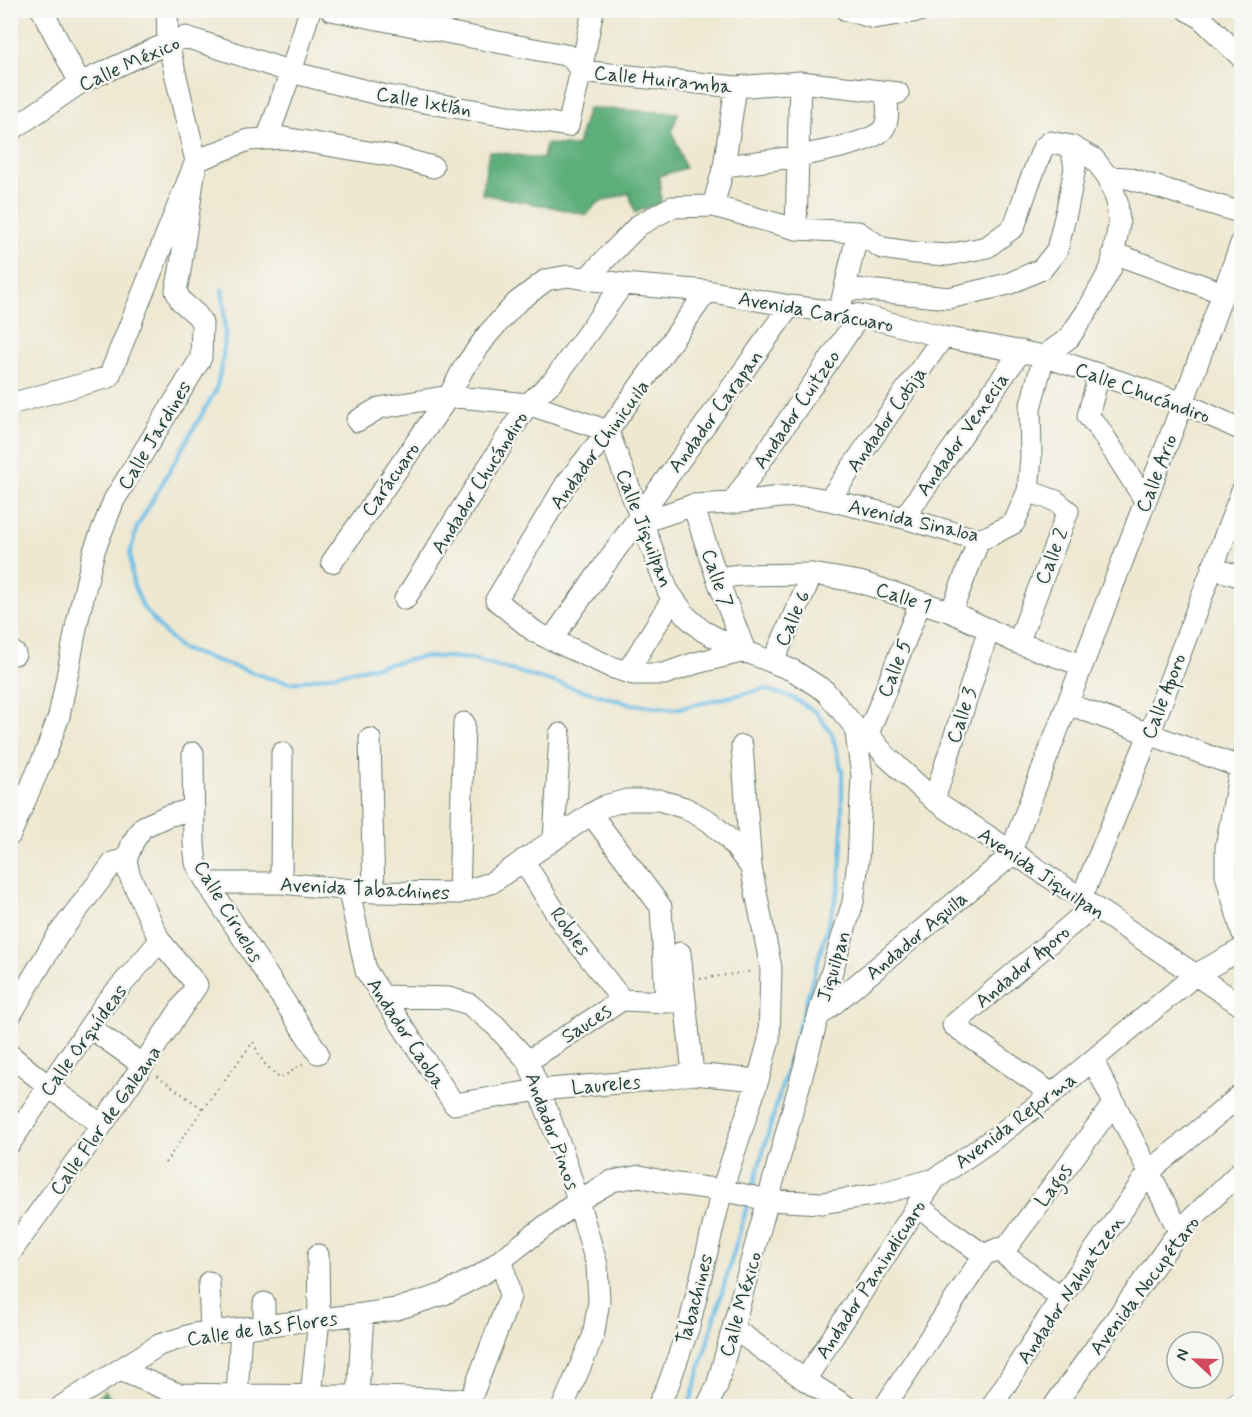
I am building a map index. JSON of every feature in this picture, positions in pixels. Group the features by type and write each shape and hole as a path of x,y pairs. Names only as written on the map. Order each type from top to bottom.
{"street":[{"path":"42,10 80,83"},
{"path":"12,401 109,377 196,161 168,43 167,10"},
{"path":"257,139 291,72 310,10"},
{"name":"Calle Huiramba","path":"331,10 570,56 581,71 736,87 800,82 892,92 888,117 883,130 873,138 799,157"},
{"path":"581,71 593,10"},
{"path":"846,10 874,18 911,12"},
{"path":"1197,13 1242,58"},
{"name":"Calle México","path":"10,131 80,83 186,37 291,72"},
{"name":"Calle Ixtlán","path":"291,72 382,95 568,126 581,71"},
{"path":"796,229 800,82"},
{"path":"713,206 724,166 736,87"},
{"path":"196,161 257,139 284,138 393,156 433,167"},
{"path":"586,279 639,225 672,207 713,206 796,229 858,232 882,248 916,253 948,255 987,247 1014,227 1043,148 1050,142 1071,146 1094,159 1108,177 1117,201 1119,224 1111,268 1089,308 1069,338 1044,356"},
{"path":"844,288 949,298 1008,284 1042,269 1057,250 1067,209 1075,168 1071,146"},
{"path":"724,166 799,157"},
{"name":"Calle Jardines","path":"10,835 59,716 76,623 94,551 114,500 201,358 202,323 197,315 181,301 176,291 196,161"},
{"path":"1108,177 1128,178 1242,213"},
{"name":"Andador Cuitzeo","path":"732,503 850,314 844,288 858,232"},
{"name":"Calle Ario","path":"1068,704 1242,241"},
{"path":"1113,253 1223,293"},
{"name":"Avenida Carácuaro","path":"449,396 463,369 516,303 546,280 568,276 623,284 707,291 850,314 943,337 1044,356"},
{"name":"Andador Chucándiro","path":"405,599 528,404 553,381 623,284"},
{"name":"Andador Chinicuila","path":"551,640 535,632 496,600 566,484 608,431 707,291"},
{"name":"Andador Carapan","path":"551,640 641,519 790,306"},
{"name":"Andador Cotija","path":"829,500 943,337"},
{"name":"Andador Venecia","path":"904,518 1021,351"},
{"name":"Calle Chucándiro","path":"1044,356 1183,403 1242,430"},
{"name":"Avenida Sinaloa","path":"641,519 693,505 805,496 904,518 980,540 1014,523 1028,491 1031,457 1030,408 1044,356"},
{"path":"1100,374 1088,416 1098,427 1145,500"},
{"path":"357,421 380,408 449,396 528,404 608,431"},
{"name":"Carácuaro","path":"332,562 449,396"},
{"name":"Calle Jiquilpan","path":"608,431 668,591 686,616 703,631 794,671 825,691 862,730"},
{"name":"Calle 2","path":"1018,643 1068,511 1056,501 1028,491"},
{"name":"Calle Aporo","path":"1086,903 1242,491"},
{"name":"Calle 7","path":"693,505 717,578 745,651"},
{"path":"951,612 980,540"},
{"path":"1212,568 1242,577"},
{"name":"Calle 1","path":"717,578 740,575 812,574 860,582 951,612 1018,643 1082,665"},
{"name":"Calle 6","path":"773,662 812,574"},
{"path":"627,672 673,598"},
{"name":"Calle 5","path":"862,730 920,603"},
{"name":"Calle 3","path":"934,801 989,629"},
{"path":"551,640 611,667 633,674 664,674 696,663 745,651"},
{"path":"1068,704 1149,735 1241,765 1226,846 1226,875 1242,932"},
{"name":"Andador Aquila","path":"818,1017 1012,852 1068,704"},
{"path":"459,893 464,723"},
{"name":"Avenida Jiquilpan","path":"862,730 934,801 1242,1006"},
{"name":"Jiquilpan","path":"761,1199 853,902 858,861 862,730"},
{"path":"554,840 560,734"},
{"path":"370,739 374,892"},
{"path":"742,746 751,867"},
{"name":"Calle Ciruelos","path":"193,753 196,863 318,1053"},
{"path":"281,883 282,753"},
{"name":"Avenida Tabachines","path":"207,883 281,883 348,891 459,893 491,884 605,806 627,800 659,801 686,808 709,821 728,838 751,867 771,968 769,1040 724,1190"},
{"path":"160,942 129,874 126,860 133,842 143,827 167,816 194,809"},
{"path":"591,814 661,906 693,1074"},
{"path":"10,1016 58,936 114,862 126,860"},
{"name":"Robles","path":"523,861 561,921 622,1000"},
{"name":"Andador Caoba","path":"348,891 366,971 454,1104"},
{"name":"Andador Aporo","path":"1052,1095 953,1025 1086,903"},
{"name":"Calle Flor de Galeana","path":"10,1253 102,1125 197,985 160,942"},
{"name":"Calle Orquídeas","path":"10,1143 105,1004 160,942"},
{"name":"Avenida Reforma","path":"578,1201 612,1181 640,1176 669,1183 724,1190 761,1199 822,1203 879,1194 935,1179 1052,1095 1195,975 1242,949"},
{"path":"678,995 680,953"},
{"name":"Sauces","path":"528,1061 622,1000 678,995"},
{"path":"383,996 449,998 469,1004 495,1025 528,1061"},
{"path":"89,1027 143,1065"},
{"path":"10,1056 102,1125"},
{"name":"Andador Pinos","path":"528,1061 562,1150 597,1265 599,1301 593,1337 563,1407"},
{"path":"1093,1061 1179,1231"},
{"name":"Laureles","path":"454,1104 539,1090 653,1080 693,1074 758,1080"},
{"name":"Andador Nahuatzen","path":"992,1407 1061,1298 1149,1172 1242,1094"},
{"name":"Lagos","path":"885,1407 991,1252 1007,1247 1114,1103"},
{"name":"Avenida Nocupétaro","path":"1054,1407 1179,1231 1242,1170"},
{"name":"Andador Panindicuaro","path":"805,1380 935,1179"},
{"name":"Tabachines","path":"658,1407 689,1326 724,1190"},
{"name":"Calle México","path":"707,1407 717,1386 733,1328 761,1199"},
{"path":"120,1370 178,1394 358,1396 456,1400 471,1398 510,1297 502,1259 578,1201"},
{"path":"917,1205 950,1231 991,1252 1061,1298"},
{"path":"311,1396 319,1319 318,1255"},
{"name":"Calle de las Flores","path":"62,1407 159,1345 195,1334 398,1309 444,1294 484,1273 502,1259"},
{"path":"209,1282 211,1332"},
{"path":"264,1303 264,1326"},
{"path":"358,1396 363,1314"},
{"path":"733,1328 846,1407"},
{"path":"237,1395 241,1329"},
{"path":"1233,1407 1242,1400"}],"path":[{"path":"678,995 771,968"},
{"path":"165,1163 253,1042 263,1062 280,1080 318,1053"},
{"path":"143,1065 203,1109"}],"green space":[{"path":"588,108 678,113 672,130 685,168 659,176 661,202 635,213 629,193 597,203 587,215 482,194 489,151 543,159 546,144 577,146"},
{"path":"105,1391 116,1406 89,1406"}],"waterway":[{"path":"222,289 225,336 216,390 137,527 130,554 133,583 143,607 181,649 269,678 292,683 423,657 447,657 472,659 631,704 676,709 764,689 791,697 816,712 832,734 842,771 842,843 839,887 752,1190"},
{"path":"689,1406 748,1203"}]}
